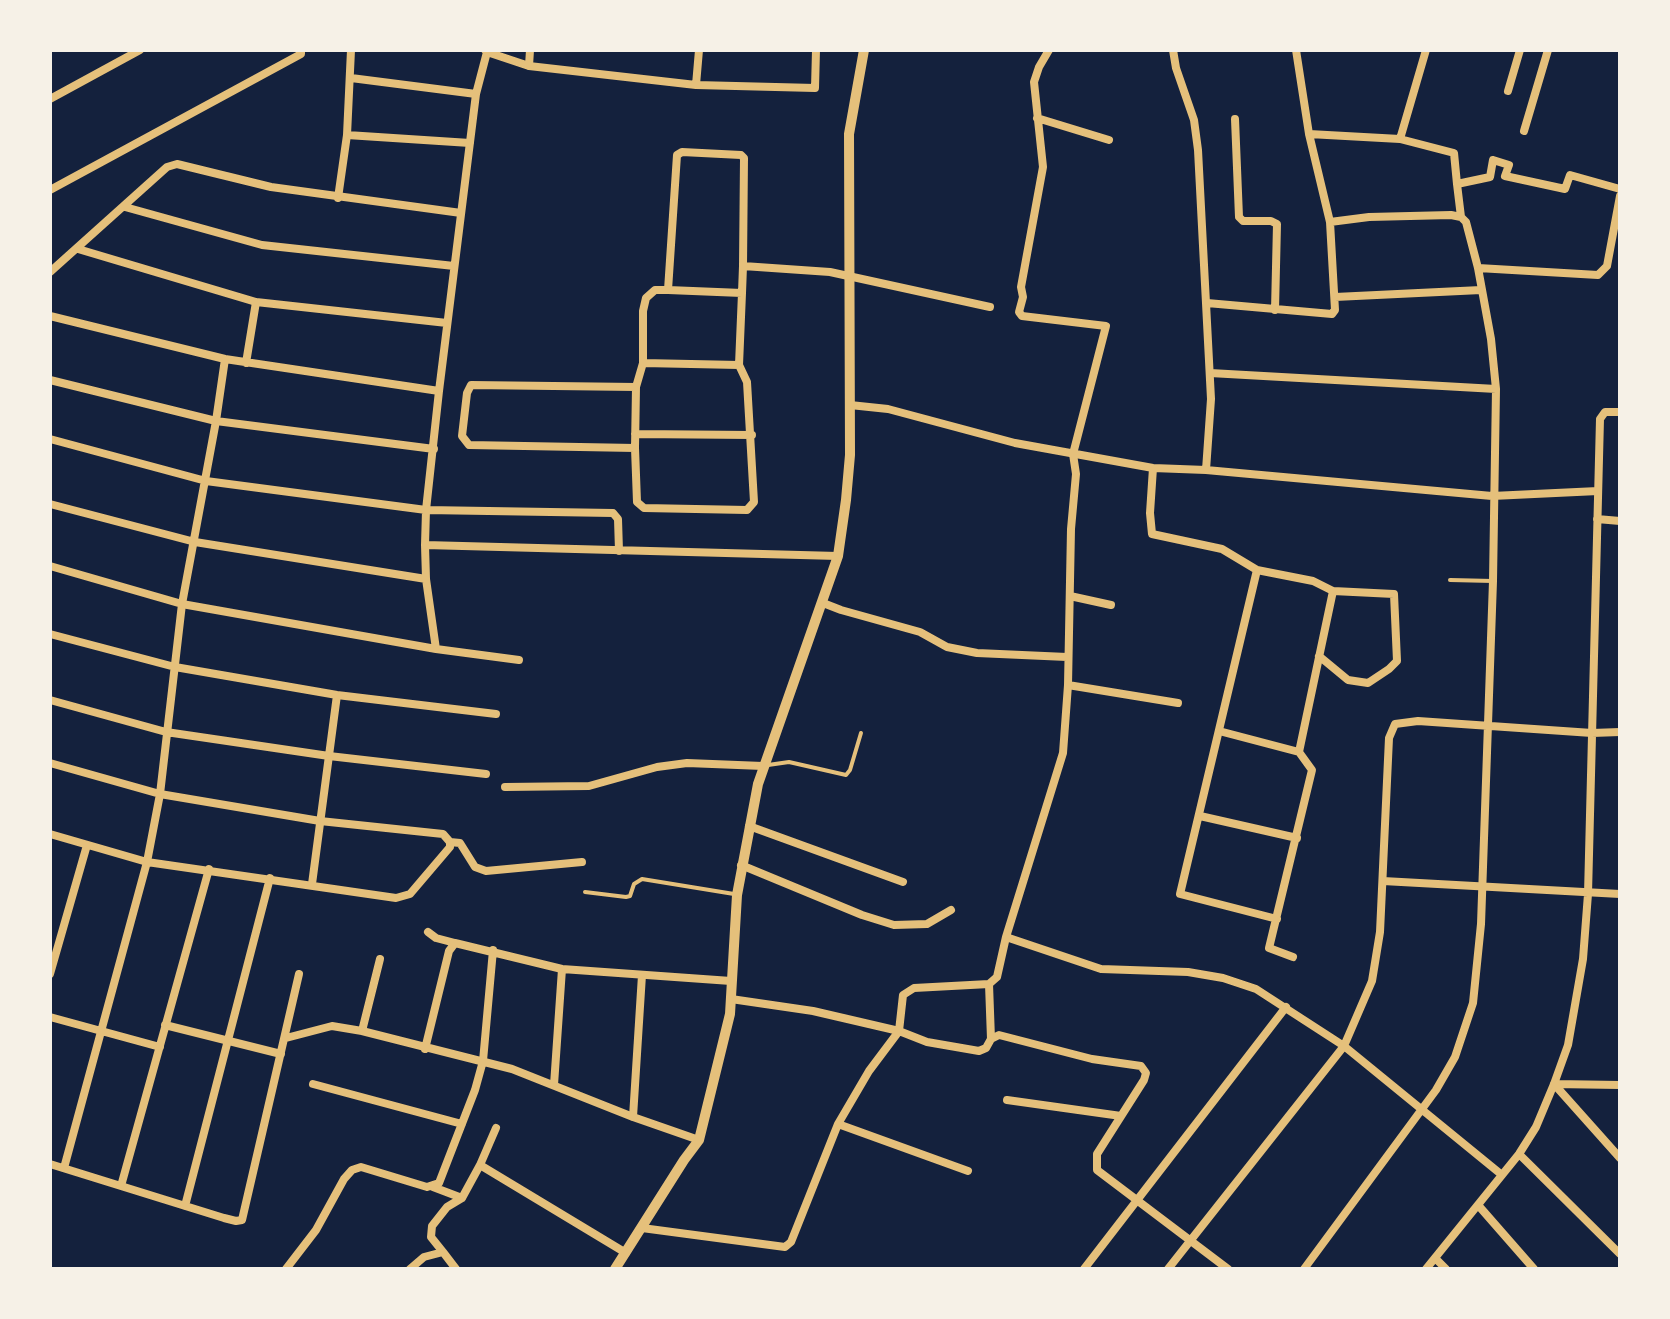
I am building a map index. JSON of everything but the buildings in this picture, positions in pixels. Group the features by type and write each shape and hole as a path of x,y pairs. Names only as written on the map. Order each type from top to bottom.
{"street":[{"path":"50,99 140,50"},
{"path":"50,190 301,54 301,50"},
{"path":"338,198 347,135 351,50"},
{"path":"529,66 530,50"},
{"path":"696,85 699,50"},
{"path":"436,649 426,579 426,510 476,94 486,51 529,66 696,85 815,88 816,50"},
{"path":"615,1269 699,1140 730,1014 737,895 763,766 838,556 846,500 850,405 849,134 864,50"},
{"path":"642,1228 785,1247 791,1242 838,1124 869,1071 899,1031 903,995 907,990 989,984 997,977 1006,937 1063,753 1068,685 1071,529 1076,474 1073,454 1106,326 1022,316 1019,312 1043,167 1034,82 1049,50"},
{"path":"1173,50 1194,120 1198,150 1210,373 1211,419 1206,470"},
{"path":"1207,303 1332,314 1335,310 1330,222 1309,134 1296,50"},
{"path":"1400,139 1426,50"},
{"path":"1508,91 1520,50"},
{"path":"1524,131 1548,50"},
{"path":"351,78 476,94"},
{"path":"1037,118 1109,140"},
{"path":"1235,119 1239,217 1243,221 1271,221 1277,224 1275,310"},
{"path":"1304,1269 1424,1109 1455,1057 1473,1003 1481,924 1496,389 1491,339 1478,268 1468,229 1461,217 1454,153 1400,139 1309,134"},
{"path":"347,135 470,143"},
{"path":"668,290 675,159 682,152 737,154 744,158 743,266 742,293 739,365 747,382 756,496 747,510 644,508 637,502 635,434 636,387 643,363 646,298 655,290 742,293"},
{"path":"1457,184 1490,177 1493,160 1509,165 1505,176 1565,189 1570,175 1620,189"},
{"path":"50,272 167,167 177,164 271,187 461,213"},
{"path":"1478,268 1598,275 1607,266 1620,196"},
{"path":"125,207 262,245 454,266"},
{"path":"1330,222 1390,216 1461,217"},
{"path":"78,249 256,302 447,323"},
{"path":"743,266 830,272 990,307"},
{"path":"1335,297 1481,290"},
{"path":"246,363 256,302"},
{"path":"50,316 225,359 439,391"},
{"path":"64,1168 147,862 160,794 182,604 225,359"},
{"path":"643,363 739,365"},
{"path":"1210,373 1496,389"},
{"path":"50,380 216,421 434,449"},
{"path":"635,448 469,445 462,436 467,393 471,385 636,387"},
{"path":"850,405 888,409 964,431 1153,468 1492,496 1598,491"},
{"path":"1426,1269 1519,1154 1536,1127 1554,1084 1573,1020 1583,959 1588,894 1601,415 1620,412"},
{"path":"635,434 752,435"},
{"path":"50,439 206,481 426,510 613,513 618,519 619,551"},
{"path":"1153,468 1152,534 1222,549 1257,570 1313,581 1333,591 1394,594 1397,661 1368,683 1348,680 1319,656"},
{"path":"50,504 195,542 426,579"},
{"path":"1597,519 1620,521"},
{"path":"425,545 838,556"},
{"path":"50,566 182,604 436,649 519,660"},
{"path":"1257,570 1180,894 1277,919"},
{"path":"1299,752 1333,591"},
{"path":"1070,596 1111,605"},
{"path":"823,603 920,632 947,647 977,653 1067,657"},
{"path":"50,634 175,667 337,695 496,714"},
{"path":"1068,685 1178,703"},
{"path":"312,884 337,695"},
{"path":"50,700 166,732 329,756 486,774"},
{"path":"1168,1269 1344,1046 1372,981 1380,932 1389,738 1395,724 1418,721 1592,733 1620,732"},
{"path":"1219,731 1299,752 1312,770 1269,948 1293,957"},
{"path":"50,763 160,794 320,821 443,834 450,842 460,843 475,867 486,871 582,862"},
{"path":"505,787 589,786 657,767 687,763 763,766"},
{"path":"1200,816 1297,838"},
{"path":"749,826 903,882"},
{"path":"50,834 147,862 396,898 410,894 448,852 450,842"},
{"path":"50,974 87,845"},
{"path":"741,865 894,925 927,924 951,910"},
{"path":"121,1186 209,869"},
{"path":"185,1206 270,878"},
{"path":"1383,881 1620,894"},
{"path":"428,932 436,938 562,969 731,981"},
{"path":"1006,937 1114,972 1170,970 1223,978 1256,989 1344,1046 1502,1175"},
{"path":"425,1049 449,951 455,943"},
{"path":"433,1187 439,1183 483,1061 493,950"},
{"path":"362,1031 380,959"},
{"path":"554,1085 562,969"},
{"path":"50,1164 236,1221 245,1216 299,974"},
{"path":"633,1117 642,975"},
{"path":"731,999 813,1011 899,1031 927,1042 979,1051 986,1048 991,1039 989,984"},
{"path":"1084,1269 1286,1007"},
{"path":"50,1017 160,1047"},
{"path":"165,1025 281,1054"},
{"path":"286,1038 332,1026 362,1031 512,1069 699,1140"},
{"path":"991,1039 999,1035 1073,1055 1141,1066 1146,1073 1144,1080 1097,1154 1097,1170 1228,1269"},
{"path":"313,1084 462,1124"},
{"path":"1554,1084 1620,1085"},
{"path":"1554,1084 1620,1158"},
{"path":"1007,1100 1121,1116"},
{"path":"838,1124 968,1171"},
{"path":"456,1269 431,1237 432,1226 447,1207 462,1198 496,1128"},
{"path":"1519,1154 1620,1254"},
{"path":"480,1165 626,1253"},
{"path":"286,1269 316,1230 352,1170 361,1167 462,1198"},
{"path":"1478,1205 1534,1269"},
{"path":"410,1269 424,1257 443,1252"},
{"path":"1435,1258 1446,1269"}],"lane":[{"path":"1450,580 1493,581"},
{"path":"763,766 789,762 846,775 861,733"},
{"path":"585,892 626,897 630,896 634,884 642,879 737,895"}]}
